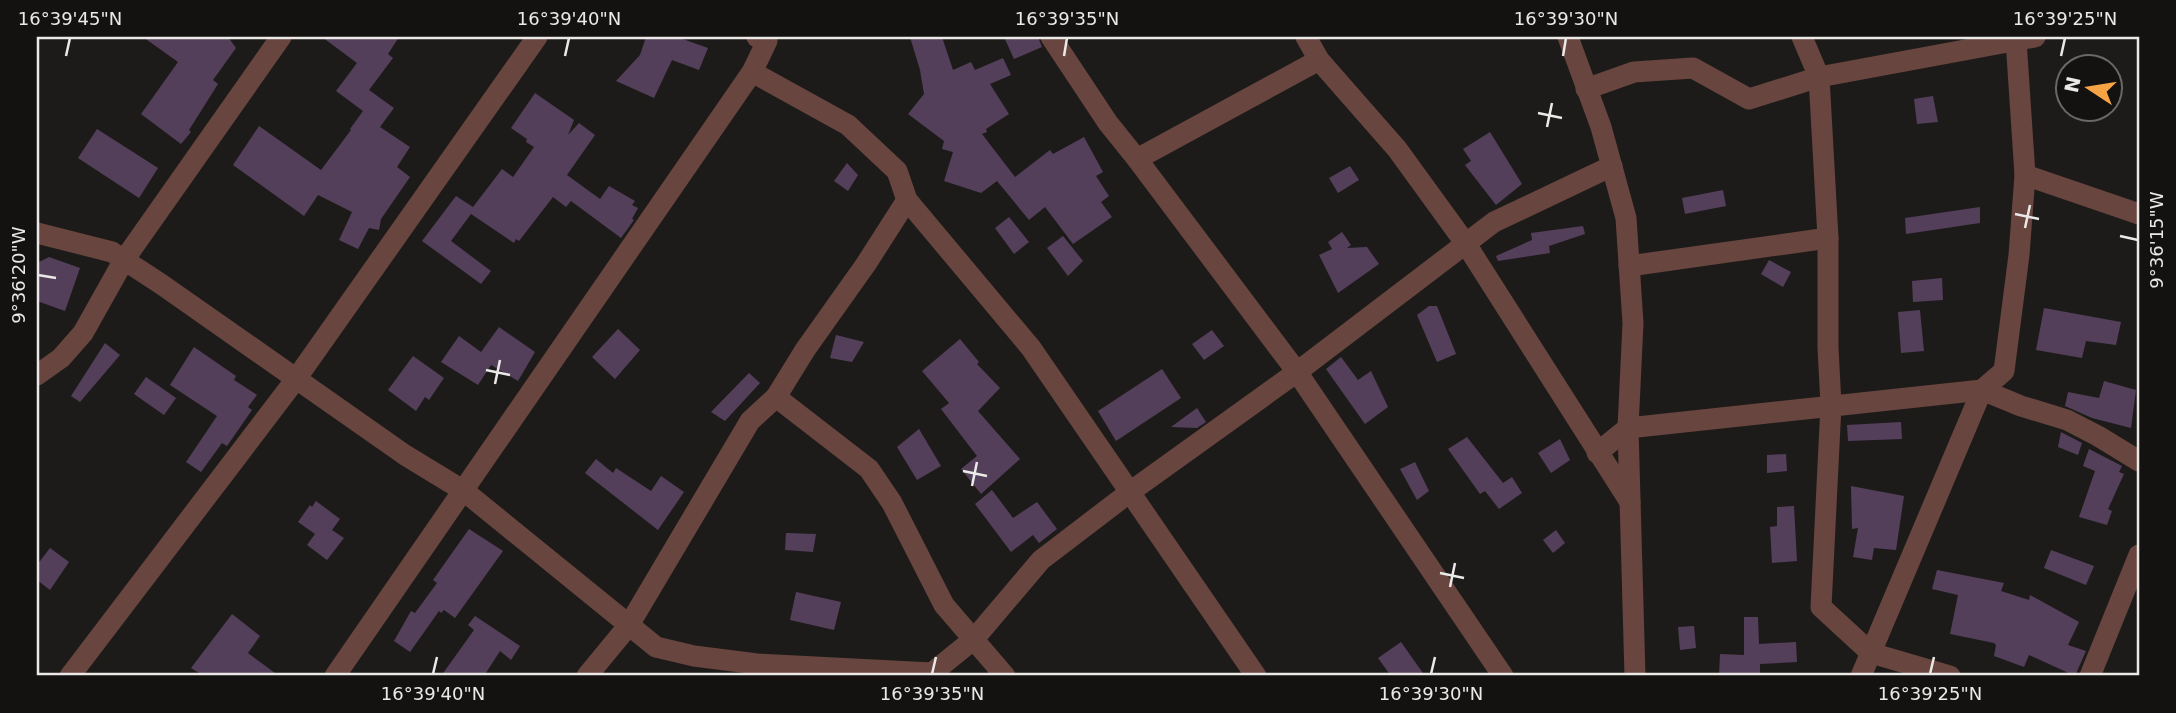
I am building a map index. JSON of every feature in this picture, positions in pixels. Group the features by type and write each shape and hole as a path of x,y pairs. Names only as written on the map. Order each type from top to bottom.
{"street":[{"path":"37,375 61,358 83,333 124,260 281,37"},
{"path":"70,676 296,379 537,37"},
{"path":"335,676 752,72 767,41 757,37"},
{"path":"1051,37 1108,123 1297,372 1503,676"},
{"path":"1306,37 1319,60 1397,149 1466,244 1630,502"},
{"path":"1568,37 1601,127 1626,218 1633,323 1628,428 1635,676"},
{"path":"1802,37 1819,77 1828,238 1831,405 1821,607 1871,653 1950,676"},
{"path":"1586,89 1634,72 1693,68 1749,99 1819,77 2021,38 2025,175 2019,255 2004,371 1982,390 1861,676"},
{"path":"1137,159 1319,60"},
{"path":"752,72 848,125 897,171 907,200 1031,348 1256,676"},
{"path":"37,233 112,252 124,260 405,455 464,491 656,647 694,656 757,664 932,673 974,639 1041,561 1130,492 1297,372 1494,222 1612,166"},
{"path":"2025,175 2139,214"},
{"path":"587,676 629,625 750,421 776,397 907,200"},
{"path":"1629,266 1828,238"},
{"path":"1597,453 1628,428 1982,390 2021,406 2067,420 2139,461"},
{"path":"776,397 869,469 892,503 944,605 1005,676"},
{"path":"2090,676 2139,555"}],"building":[{"path":"143,37 228,37 236,48 213,80 218,84 189,130 191,132 181,144 141,114 178,62"},
{"path":"322,37 399,37 388,54 393,58 369,90 394,108 380,127 410,147 397,167 410,177 381,219 379,230 369,228 358,249 339,240 352,212 318,195 304,216 233,165 259,126 321,170 351,130 363,111 336,91 357,63"},
{"path":"646,37 677,37 708,48 699,70 672,60 654,98 616,81 640,55"},
{"path":"910,37 942,37 953,70 971,62 975,70 1003,58 1011,75 990,84 1009,114 982,134 1015,177 1050,150 1053,154 1084,137 1103,172 1096,176 1109,196 1101,202 1112,217 1073,244 1045,207 1029,220 997,181 981,193 944,181 953,152 942,149 944,141 908,114 924,94"},
{"path":"1004,37 1038,37 1042,47 1014,59"},
{"path":"535,93 574,120 568,135 579,123 595,135 567,175 600,199 609,186 635,201 632,205 638,208 632,219 634,220 621,238 571,201 566,207 553,197 519,241 516,239 514,243 471,214 451,241 491,271 481,284 422,241 456,196 473,207 502,169 513,177 534,147 511,128"},
{"path":"1933,96 1938,122 1917,124 1914,99"},
{"path":"97,129 158,168 139,198 78,158"},
{"path":"1490,132 1522,184 1496,205 1465,165 1471,161 1463,149"},
{"path":"847,163 858,175 848,191 834,181"},
{"path":"1350,166 1359,180 1338,193 1329,178"},
{"path":"1723,190 1726,206 1685,214 1682,198"},
{"path":"1980,207 1980,223 1906,234 1905,218"},
{"path":"1009,217 1029,242 1014,254 995,228"},
{"path":"1583,226 1585,234 1549,246 1550,253 1498,261 1496,256 1532,240 1531,233"},
{"path":"1342,232 1351,245 1347,248 1367,247 1379,264 1338,293 1319,255 1332,249 1328,242"},
{"path":"1063,236 1083,261 1068,276 1047,248"},
{"path":"49,257 80,268 65,311 37,301 37,263"},
{"path":"1769,260 1791,272 1783,287 1761,274"},
{"path":"1942,278 1943,300 1913,302 1912,281"},
{"path":"1429,306 1437,306 1456,354 1437,362 1417,315"},
{"path":"2044,308 2121,322 2116,345 2086,341 2082,358 2036,350"},
{"path":"1920,310 1924,351 1901,353 1898,312"},
{"path":"499,327 535,352 518,381 491,365 478,385 441,362 459,336 481,352"},
{"path":"618,329 640,350 615,379 592,357"},
{"path":"1212,330 1224,346 1204,360 1192,344"},
{"path":"836,335 864,342 852,362 830,358"},
{"path":"960,339 979,362 977,364 1000,388 978,411 1020,459 981,494 961,469 977,456 941,409 949,403 922,371"},
{"path":"105,343 120,355 80,402 71,396"},
{"path":"194,347 236,376 234,380 257,395 248,407 252,410 227,446 222,443 201,472 186,462 217,416 170,385"},
{"path":"413,356 444,378 429,400 425,397 416,411 388,390"},
{"path":"1341,357 1358,380 1371,371 1388,407 1365,424 1326,369"},
{"path":"1162,369 1181,398 1116,441 1098,411"},
{"path":"749,373 760,383 725,421 711,412"},
{"path":"146,377 176,398 164,415 134,394"},
{"path":"2104,381 2136,390 2131,428 2092,418 2065,406 2068,392 2099,398"},
{"path":"1197,408 1206,422 1197,428 1171,427"},
{"path":"1901,422 1902,439 1848,441 1847,425"},
{"path":"919,429 941,466 917,480 897,447"},
{"path":"2061,432 2082,443 2078,455 2058,447"},
{"path":"1467,437 1503,483 1512,477 1522,493 1499,509 1485,491 1480,494 1448,449"},
{"path":"1560,439 1570,460 1551,473 1538,453"},
{"path":"2089,449 2122,466 2119,472 2124,474 2108,509 2112,511 2107,525 2079,517 2095,471 2083,466"},
{"path":"1786,454 1787,471 1767,473 1767,455"},
{"path":"596,459 613,473 616,468 651,491 661,476 684,492 658,530 585,473"},
{"path":"1415,462 1429,491 1417,500 1400,469"},
{"path":"1851,486 1904,496 1896,550 1874,548 1872,560 1853,557 1858,528 1852,529"},
{"path":"992,490 1013,518 1037,502 1057,529 1039,543 1033,535 1011,552 975,504"},
{"path":"316,501 340,519 332,530 344,538 327,560 307,545 315,534 298,522"},
{"path":"1794,506 1797,561 1772,563 1770,527 1777,526 1777,507"},
{"path":"469,529 503,551 455,618 444,610 441,613 439,611 410,652 394,641 411,611 415,613 437,583 433,580"},
{"path":"1556,530 1565,543 1553,553 1543,540"},
{"path":"786,533 816,534 813,552 785,550"},
{"path":"50,548 69,562 50,590 37,580 37,565"},
{"path":"2051,550 2094,566 2086,585 2044,568"},
{"path":"1937,570 2004,583 2001,591 2029,600 2030,595 2079,622 2068,645 2086,651 2075,676 2029,655 2024,667 1994,656 1994,643 1950,634 1958,595 1932,589"},
{"path":"796,592 841,602 834,630 790,620"},
{"path":"232,614 260,636 248,653 279,676 204,676 191,668"},
{"path":"475,616 520,646 511,660 500,651 484,676 441,676 474,630 468,625"},
{"path":"1744,617 1758,617 1759,644 1796,642 1797,662 1760,664 1760,676 1719,676 1720,654 1744,655"},
{"path":"1694,626 1696,648 1680,650 1678,627"},
{"path":"1401,642 1425,676 1391,676 1378,658"}]}
